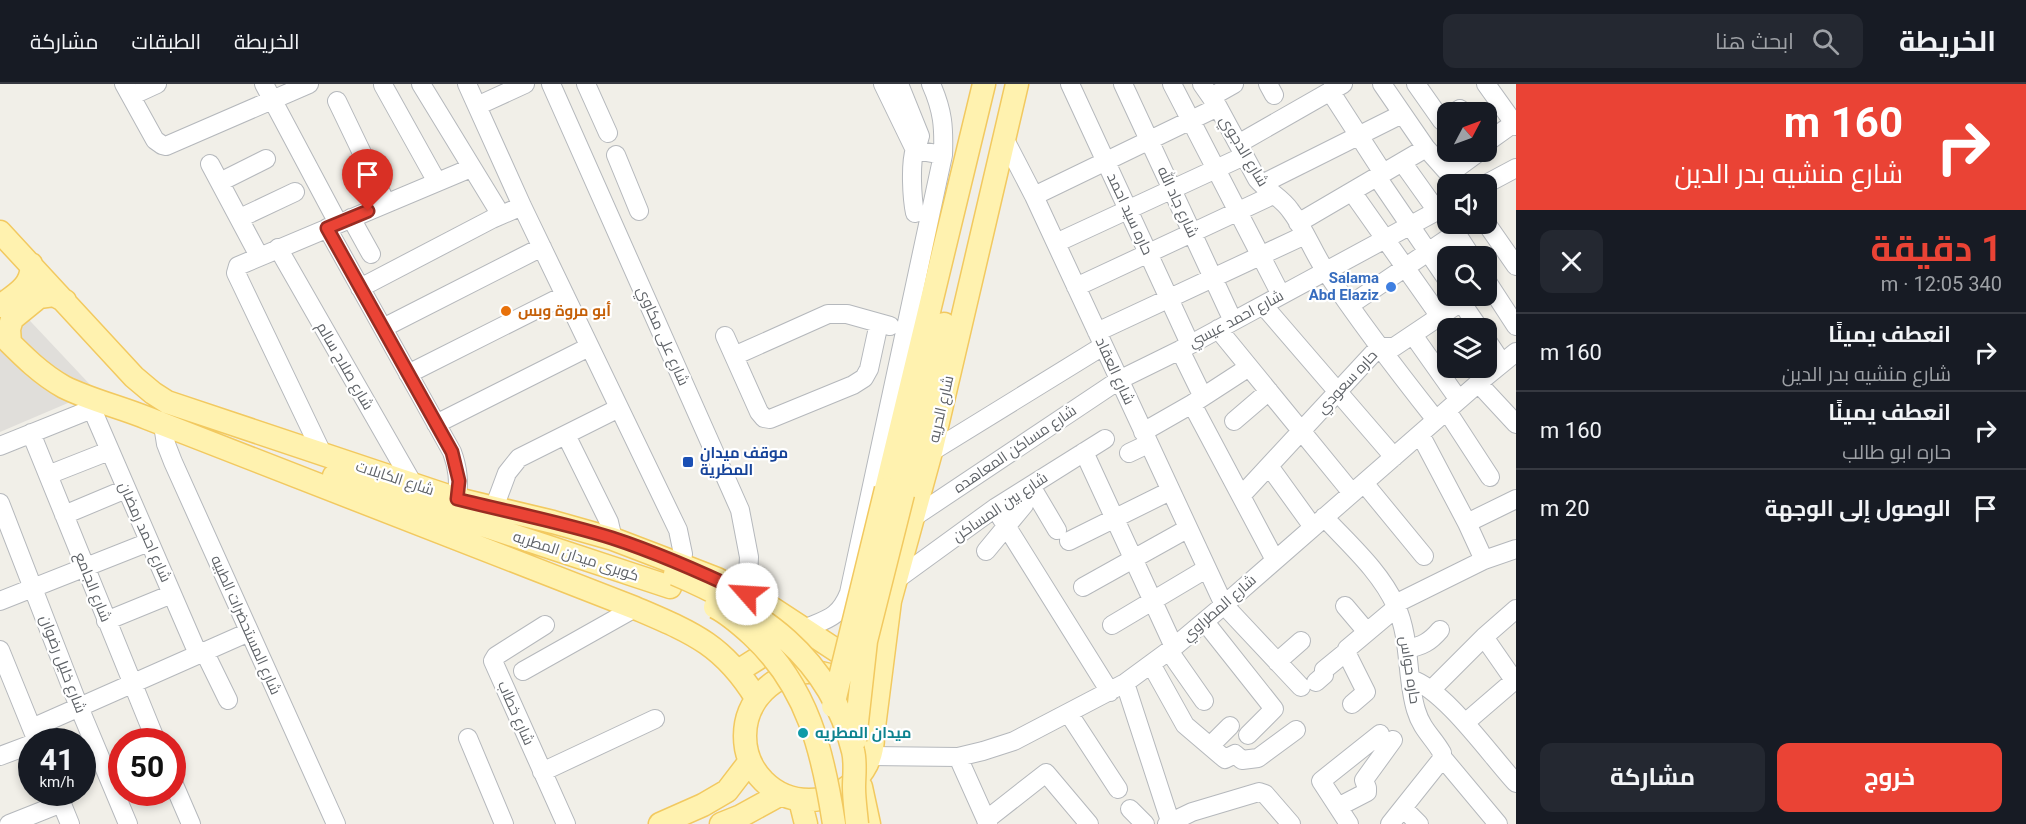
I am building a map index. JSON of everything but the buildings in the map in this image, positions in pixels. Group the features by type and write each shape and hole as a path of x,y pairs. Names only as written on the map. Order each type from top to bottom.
{"main road":[{"path":"866,748 856,715 866,641 894,491 984,84"},
{"path":"827,779 828,738 834,698 894,491 1004,84"},
{"name":"شارع الحريه","path":"866,748 893,590 931,452 1017,84"},
{"name":"شارع الكابلات","path":"0,232 134,377 167,402 457,499 613,539 676,575 747,594 845,656 857,667 866,682 868,711"},
{"path":"0,306 28,282 32,270 31,264"},
{"path":"65,301 54,295 39,297 12,319 5,338 40,371 90,404 163,424 696,635 738,671 756,698"},
{"name":"كوبرى ميدان المطريه","path":"188,435 251,449 676,575 698,598 721,610 743,627 780,663 813,728 827,779 834,824"},
{"name":"كوبرى ميدان المطريه","path":"502,510 550,532 704,586 747,610 795,647 818,673 834,696 844,720 866,748 854,790 857,824"},
{"path":"849,593 855,606 865,612 877,611 887,605 893,590"},
{"path":"738,671 804,629"},
{"path":"859,777 837,794 819,800 790,797 762,780 746,750 747,718 756,698 780,678 800,672 821,673 850,686 868,711 866,748 859,777 869,824"},
{"path":"660,824 708,815 750,761"},
{"path":"721,824 790,797"},
{"path":"790,797 806,824"}],"street":[{"path":"157,84 128,90 155,140 162,146 171,146 309,84"},
{"path":"264,84 338,223 360,288 452,452 458,469 457,499"},
{"path":"421,84 501,215"},
{"path":"467,84 522,206 678,530 683,554 676,575"},
{"path":"477,106 525,84"},
{"name":"شارع على مكاوي","path":"551,84 740,510 749,557 747,594"},
{"path":"883,84 915,158 939,174"},
{"path":"899,84 920,136 911,192 915,213"},
{"path":"804,629 829,620 837,614 849,593 943,155 944,126 931,84"},
{"name":"حاره سيد احمد","path":"1070,84 1169,298 1185,347 1197,401 1241,496 1275,560"},
{"name":"شارع جاد الله","path":"1123,84 1213,278 1226,325 1250,367 1302,431 1424,556"},
{"path":"1172,84 1281,295"},
{"path":"1034,196 1191,120 1210,96 1234,84"},
{"path":"1382,84 1423,143 1449,174"},
{"path":"1416,84 1437,103"},
{"path":"1486,84 1509,101 1515,125 1497,136"},
{"path":"382,85 437,182"},
{"path":"1056,243 1216,168 1336,88 1380,175 1437,265"},
{"path":"561,107 588,89 608,134"},
{"name":"شارع الدجوي","path":"1210,96 1267,190 1290,210 1326,271 1379,347 1447,410"},
{"path":"337,101 386,203"},
{"path":"1076,287 1238,212 1267,190 1359,136 1402,114"},
{"path":"931,452 1100,339 1169,298 1260,256 1352,192 1402,162 1437,129"},
{"name":"شارع العقاد","path":"1004,138 1034,196 1224,605 1277,662 1308,684 1324,675 1324,670 1346,662"},
{"path":"616,155 639,211"},
{"path":"915,158 943,155"},
{"path":"220,182 266,159"},
{"path":"1402,162 1437,202"},
{"path":"1458,174 1469,162"},
{"path":"210,164 260,256"},
{"path":"322,453 236,273 238,266 471,168"},
{"path":"1497,178 1516,168"},
{"path":"603,200 630,188"},
{"path":"240,218 295,192"},
{"path":"1352,192 1441,318"},
{"path":"360,288 522,206"},
{"name":"شارع احمد عيسي","path":"1119,380 1185,347 1437,211"},
{"path":"338,223 371,254"},
{"path":"1350,306 1455,234 1464,246"},
{"path":"1494,234 1516,265 1497,276"},
{"path":"383,328 542,247"},
{"name":"شارع صلاح سالم","path":"278,248 413,484"},
{"path":"408,374 565,294"},
{"path":"1497,297 1516,326"},
{"path":"1263,304 1394,457"},
{"name":"حاره سعودي","path":"1448,318 1457,306"},
{"path":"734,356 828,314 847,314 905,332"},
{"path":"725,336 759,412 764,418 770,419 853,385 864,378 869,369 879,323"},
{"name":"حاره سعودي","path":"1241,496 1379,347 1394,347 1413,335 1437,326"},
{"path":"1413,335 1447,410 1491,477"},
{"path":"436,424 590,347"},
{"path":"1497,348 1509,357"},
{"path":"1129,453 1197,401 1250,367"},
{"name":"شارع المطراوي","path":"866,748 958,757 1014,741 1117,687 1171,649 1224,605 1447,410 1477,378"},
{"path":"1481,378 1516,424"},
{"name":"شارع مساكن المعاهده","path":"912,519 1119,380"},
{"path":"1234,421 1269,391"},
{"path":"0,446 90,404"},
{"name":"شارع احمد رمضان","path":"90,404 172,594 201,653 228,700"},
{"path":"502,510 503,480 519,458 619,408"},
{"name":"شارع المستحضرات الطبيه","path":"163,424 166,444 173,462 336,824"},
{"name":"شارع الجامع","path":"31,433 151,728"},
{"path":"1420,434 1484,560"},
{"path":"566,435 609,522 613,539"},
{"name":"شارع بين المساكن","path":"893,590 995,508 1105,439"},
{"path":"48,475 109,451"},
{"path":"1084,452 1152,601 1171,649 1204,701"},
{"name":"حاره حواس","path":"1269,466 1319,522 1374,570 1396,606 1401,619 1415,708 1419,720 1440,750 1442,757 1498,824"},
{"path":"1030,486 1063,536 1114,519 1170,491"},
{"path":"986,551 1024,505 1030,486"},
{"path":"64,515 126,489"},
{"path":"1467,523 1516,499"},
{"name":"شارع خليل رضوان","path":"0,502 79,707 128,824"},
{"path":"995,508 1117,687 1169,823 1195,818 1259,792 1264,794 1281,819"},
{"path":"1083,587 1188,529"},
{"path":"0,601 149,542"},
{"path":"1352,704 1366,692 1346,662 1367,632 1396,606 1484,560 1513,554"},
{"path":"1112,625 1206,569"},
{"path":"106,621 172,594"},
{"path":"1345,606 1367,632"},
{"path":"523,671 635,609"},
{"path":"1431,690 1516,609"},
{"path":"1204,622 1275,709 1248,735"},
{"name":"شارع خطاب","path":"545,625 497,655 493,661 566,824"},
{"path":"1407,649 1420,647 1440,630"},
{"path":"48,728 79,707 249,632"},
{"path":"1465,723 1513,687 1484,638"},
{"path":"1277,662 1300,641"},
{"path":"0,650 8,695 27,728"},
{"path":"1151,664 1182,721 1225,759 1235,754 1243,760 1258,758 1289,736 1294,755"},
{"path":"1411,679 1431,690 1513,775"},
{"path":"1069,714 1118,789"},
{"path":"542,772 655,719"},
{"path":"1210,746 1230,726"},
{"path":"1338,807 1367,792 1364,780 1386,737 1350,747 1321,781 1338,807 1350,824"},
{"path":"468,738 504,824"},
{"path":"0,756 18,746"},
{"path":"958,757 987,822 1046,773 1089,824"},
{"path":"1390,824 1442,757"},
{"path":"9,824 44,806"},
{"path":"62,806 70,824"},
{"path":"183,806 191,824"},
{"path":"1403,808 1419,824"}],"shaded area":[{"path":"0,289 96,391 0,432"}],"place":[{"name":"Salama Abd Elaziz","path":"1391,287"},
{"name":"أبو مروة وبس","path":"506,311"},
{"name":"موقف ميدان المطرية","path":"688,462"},
{"name":"ميدان المطريه","path":"803,733"}],"route":[{"path":"368,211 327,228 452,452 458,469 457,499 613,539 717,579 747,594"}]}
